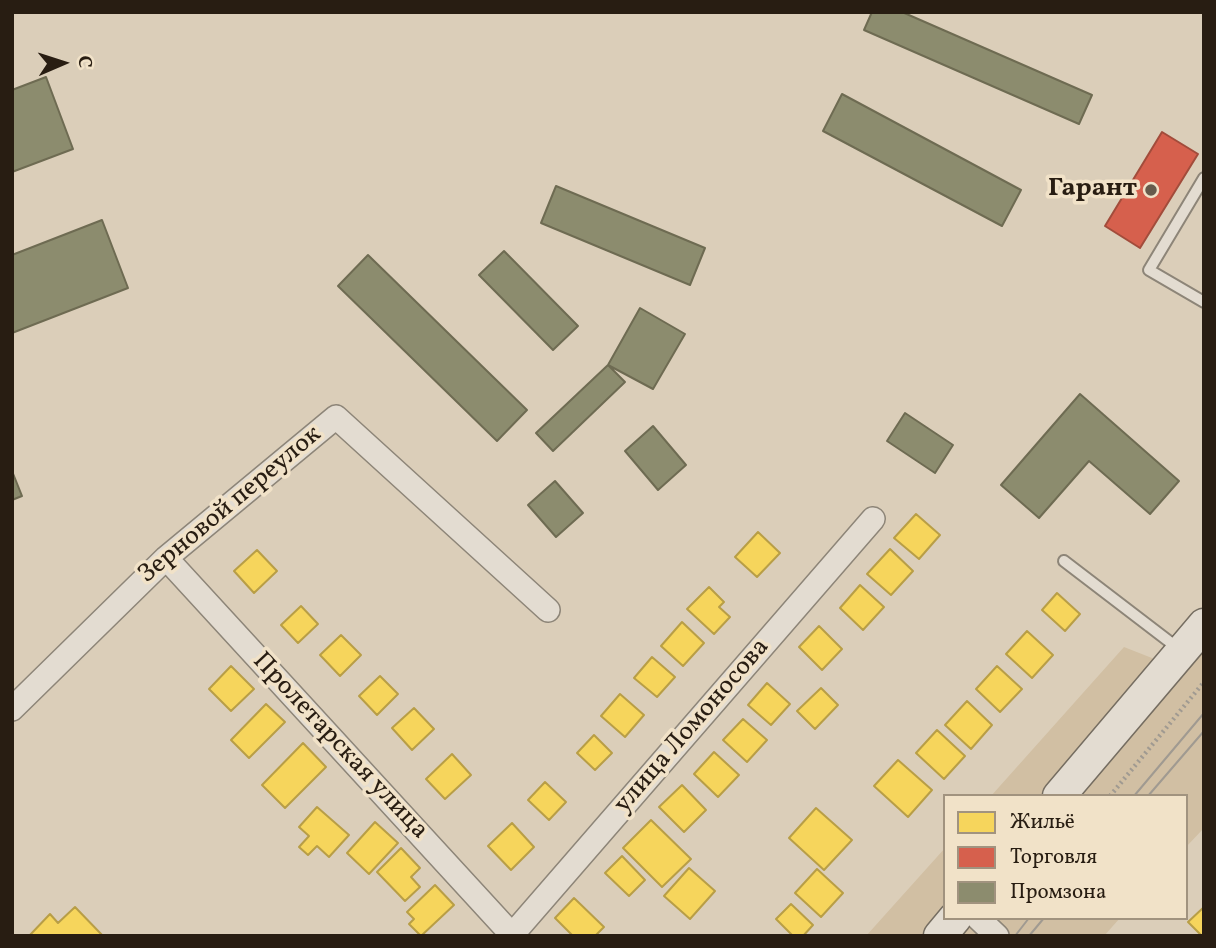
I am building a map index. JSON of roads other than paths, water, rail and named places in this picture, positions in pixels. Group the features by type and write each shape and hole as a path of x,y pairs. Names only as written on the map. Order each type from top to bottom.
{"main road":[{"path":"1061,794 1204,625"},
{"path":"940,936 953,920"}],"street":[{"name":"Зерновой переулок","path":"12,709 166,558 336,417 548,610"},
{"name":"улица Ломоносова","path":"513,936 873,519"},
{"name":"Пролетарская улица","path":"166,558 513,936"},
{"path":"980,920 997,936"}],"lane":[{"path":"1204,178 1149,270 1204,302"},
{"path":"1064,561 1182,651"}],"tram line":[{"path":"1136,794 1204,713"},
{"path":"1150,794 1204,731"},
{"path":"1015,936 1027,920"},
{"path":"1029,936 1042,920"}],"place":[{"name":"Гарант","path":"1151,190"}]}
